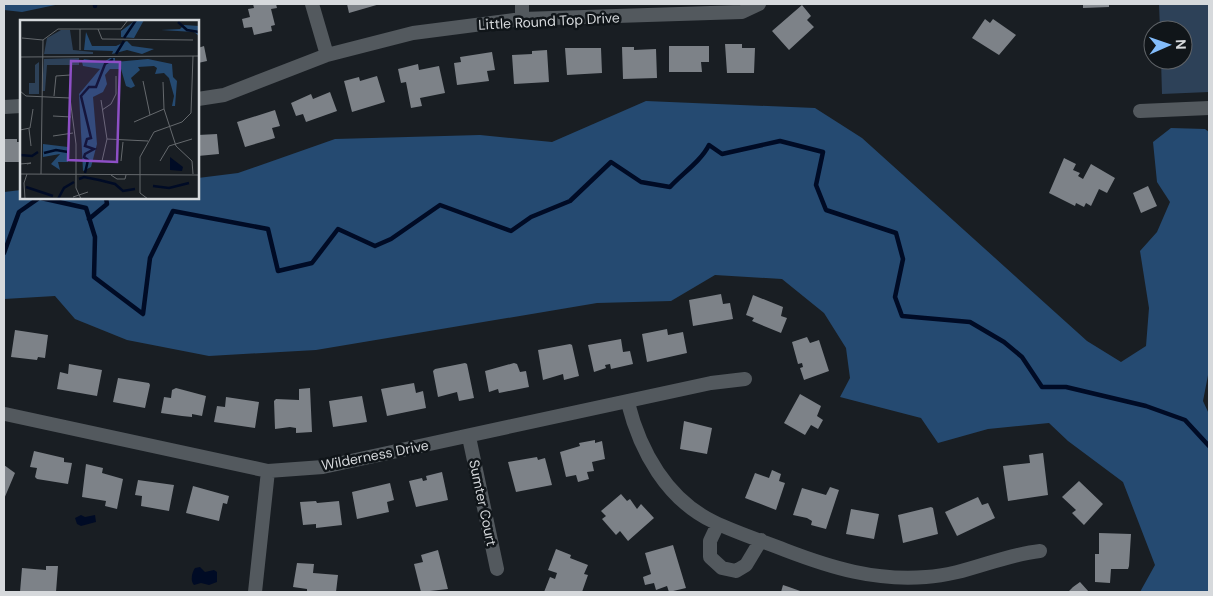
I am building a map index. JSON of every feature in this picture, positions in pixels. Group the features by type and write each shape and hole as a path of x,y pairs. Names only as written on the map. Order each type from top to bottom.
{"street":[{"path":"312,4 328,55"},
{"path":"522,4 522,19"},
{"name":"Little Round Top Drive","path":"199,99 224,95 328,55 413,34 522,19 742,12 759,4"},
{"path":"4,107 20,106"},
{"path":"1140,111 1209,108"},
{"name":"Wilderness Drive","path":"5,414 268,471 323,467 628,403 710,383 746,379"},
{"path":"628,403 641,444 664,481 696,510 718,524 829,567 866,575 902,578 952,574 1020,554 1040,552"},
{"name":"Sumter Court","path":"469,437 497,569"},
{"path":"255,592 268,471"},
{"path":"718,524 710,541 710,557 722,568 736,571 746,565 761,540"}],"shaded area":[{"path":"4,4 60,4 22,12 4,10"},
{"path":"1159,4 1209,4 1209,92 1162,94 1161,70 1193,70 1193,20 1160,20"},
{"path":"646,101 815,108 862,138 1087,341 1121,362 1146,346 1149,308 1140,251 1157,232 1170,202 1157,182 1153,142 1171,128 1205,129 1209,132 1209,370 1203,401 1209,414 1209,592 1140,592 1155,565 1123,482 1068,441 1049,423 988,429 938,443 921,418 840,397 850,378 846,348 824,313 782,279 715,275 671,301 597,303 316,350 209,356 127,340 75,319 55,296 4,299 4,192 20,190 20,199 199,199 199,178 238,173 335,139 480,135 552,142"},
{"path":"81,515 85,517 95,515 96,522 81,526 77,524 75,518"},
{"path":"200,567 205,572 214,570 217,572 217,582 209,585 201,583 194,585 192,579 193,572 195,568"}],"building":[{"path":"253,4 276,4 277,8 271,9 275,25 271,26 272,31 254,35 252,27 244,28 242,19 250,17 248,9 254,8"},
{"path":"347,4 380,4 349,13"},
{"path":"1083,4 1109,4 1109,7 1083,8"},
{"path":"802,5 811,16 807,20 814,27 789,50 772,31"},
{"path":"985,19 990,23 993,19 1016,35 999,55 972,38"},
{"path":"725,44 742,44 742,48 755,48 754,73 727,73"},
{"path":"204,46 207,61 199,63 199,48"},
{"path":"669,46 709,46 709,62 701,62 702,72 669,72"},
{"path":"622,47 634,47 634,50 656,49 657,78 623,79"},
{"path":"565,48 601,48 602,73 567,75"},
{"path":"547,50 549,82 514,84 512,55 532,54 532,51"},
{"path":"492,52 495,70 487,71 489,81 457,85 454,63 461,62 460,57"},
{"path":"418,64 419,70 439,66 445,93 420,98 422,106 411,108 406,82 401,83 398,69"},
{"path":"377,76 385,102 352,112 344,81 359,77 360,81"},
{"path":"330,92 337,111 306,122 303,114 296,116 291,103 311,94 313,99"},
{"path":"275,110 280,126 272,128 275,138 245,147 237,122"},
{"path":"217,134 219,154 199,156 199,135"},
{"path":"4,139 17,139 17,142 20,142 20,162 4,162"},
{"path":"1064,158 1076,164 1073,170 1080,173 1078,176 1083,179 1091,164 1115,178 1107,193 1099,189 1091,206 1086,203 1084,207 1076,203 1075,206 1049,193"},
{"path":"1148,186 1157,206 1141,213 1133,193"},
{"path":"721,294 723,304 730,303 733,319 693,326 689,300"},
{"path":"753,295 783,307 781,316 787,318 781,333 752,321 754,318 746,315"},
{"path":"667,329 668,335 683,332 687,353 647,362 642,334"},
{"path":"15,330 48,335 45,358 38,357 37,360 11,357"},
{"path":"807,337 810,343 819,340 829,371 804,380 800,368 803,367 802,363 798,364 792,342"},
{"path":"621,339 623,352 630,351 633,364 611,369 610,364 605,365 606,368 594,372 588,345"},
{"path":"572,345 579,376 564,380 563,374 543,380 538,350"},
{"path":"514,363 517,364 520,372 526,371 529,387 499,393 498,389 489,392 485,371"},
{"path":"69,364 102,370 97,396 57,389 60,372 68,374"},
{"path":"467,364 474,398 459,401 457,392 438,397 433,371"},
{"path":"118,378 149,383 145,408 113,402"},
{"path":"414,383 416,393 423,391 426,408 387,416 381,389"},
{"path":"176,388 206,396 202,416 192,414 192,417 161,413 164,397 171,398 172,390"},
{"path":"310,388 312,432 296,433 296,428 290,427 275,429 274,401 276,399 299,400 299,389"},
{"path":"800,394 821,406 817,416 823,420 818,429 811,425 805,435 784,423"},
{"path":"362,396 367,422 333,427 329,401"},
{"path":"226,397 259,402 255,428 214,422 217,406 225,407"},
{"path":"684,421 712,428 707,454 680,449"},
{"path":"595,440 595,443 602,441 605,459 592,462 594,471 587,472 589,479 578,482 576,475 566,477 560,452 580,446 579,443"},
{"path":"34,451 64,458 64,462 72,463 68,484 37,479 35,477 37,468 30,467"},
{"path":"1043,453 1048,495 1008,501 1003,466 1030,463 1029,455"},
{"path":"537,457 538,460 545,458 552,485 516,492 508,462"},
{"path":"86,464 103,468 102,473 123,479 117,509 105,506 106,501 82,497"},
{"path":"4,465 15,473 4,499"},
{"path":"772,470 781,474 779,481 785,483 776,510 745,498 755,473 769,478"},
{"path":"442,472 448,500 416,507 409,481 422,478 423,481 427,480 426,476"},
{"path":"138,480 174,485 169,511 141,506 142,496 135,495"},
{"path":"1079,481 1103,504 1084,525 1072,513 1076,510 1062,497"},
{"path":"390,483 394,500 387,502 389,512 357,519 352,492"},
{"path":"193,486 229,496 227,504 223,503 219,521 186,513"},
{"path":"830,487 839,490 826,529 811,525 812,521 807,518 793,515 802,488 826,495"},
{"path":"621,494 627,501 630,499 637,509 641,504 654,518 628,541 620,531 616,535 602,519 606,516 601,511"},
{"path":"978,497 982,505 988,503 995,518 957,536 945,512"},
{"path":"316,501 317,503 339,501 342,525 316,528 316,524 303,525 300,502"},
{"path":"933,508 938,534 903,543 898,515"},
{"path":"851,509 879,514 874,539 846,534"},
{"path":"1099,533 1131,534 1128,569 1111,569 1110,583 1095,582 1095,554 1099,554"},
{"path":"673,545 686,588 669,592 667,586 656,590 654,583 645,585 643,577 651,574 645,553"},
{"path":"556,549 571,555 570,558 588,565 584,574 588,575 582,592 544,592 550,577 555,579 557,573 548,570"},
{"path":"438,550 448,589 421,592 414,564 423,562 421,555"},
{"path":"297,563 314,564 313,573 338,575 336,592 307,592 307,589 293,587"},
{"path":"46,566 58,566 56,592 20,592 22,568 46,570"},
{"path":"1080,582 1089,592 1068,592 1073,587"},
{"path":"783,585 789,587 803,592 781,592"}],"waterway":[{"path":"46,199 86,208 95,237 94,277 143,314 150,258 173,211 268,229 278,271 312,263 338,229 375,246 391,239 440,205 511,231 531,217 570,201 611,162 641,182 670,187 697,162 709,145 722,154 780,141 823,152 816,185 826,210 896,233 903,259 895,297 902,316 970,322 1004,342 1022,357 1042,387 1066,387 1146,406 1185,420 1209,446"},
{"path":"4,253 19,212 38,199"},
{"path":"89,219 107,204 106,199"}]}
